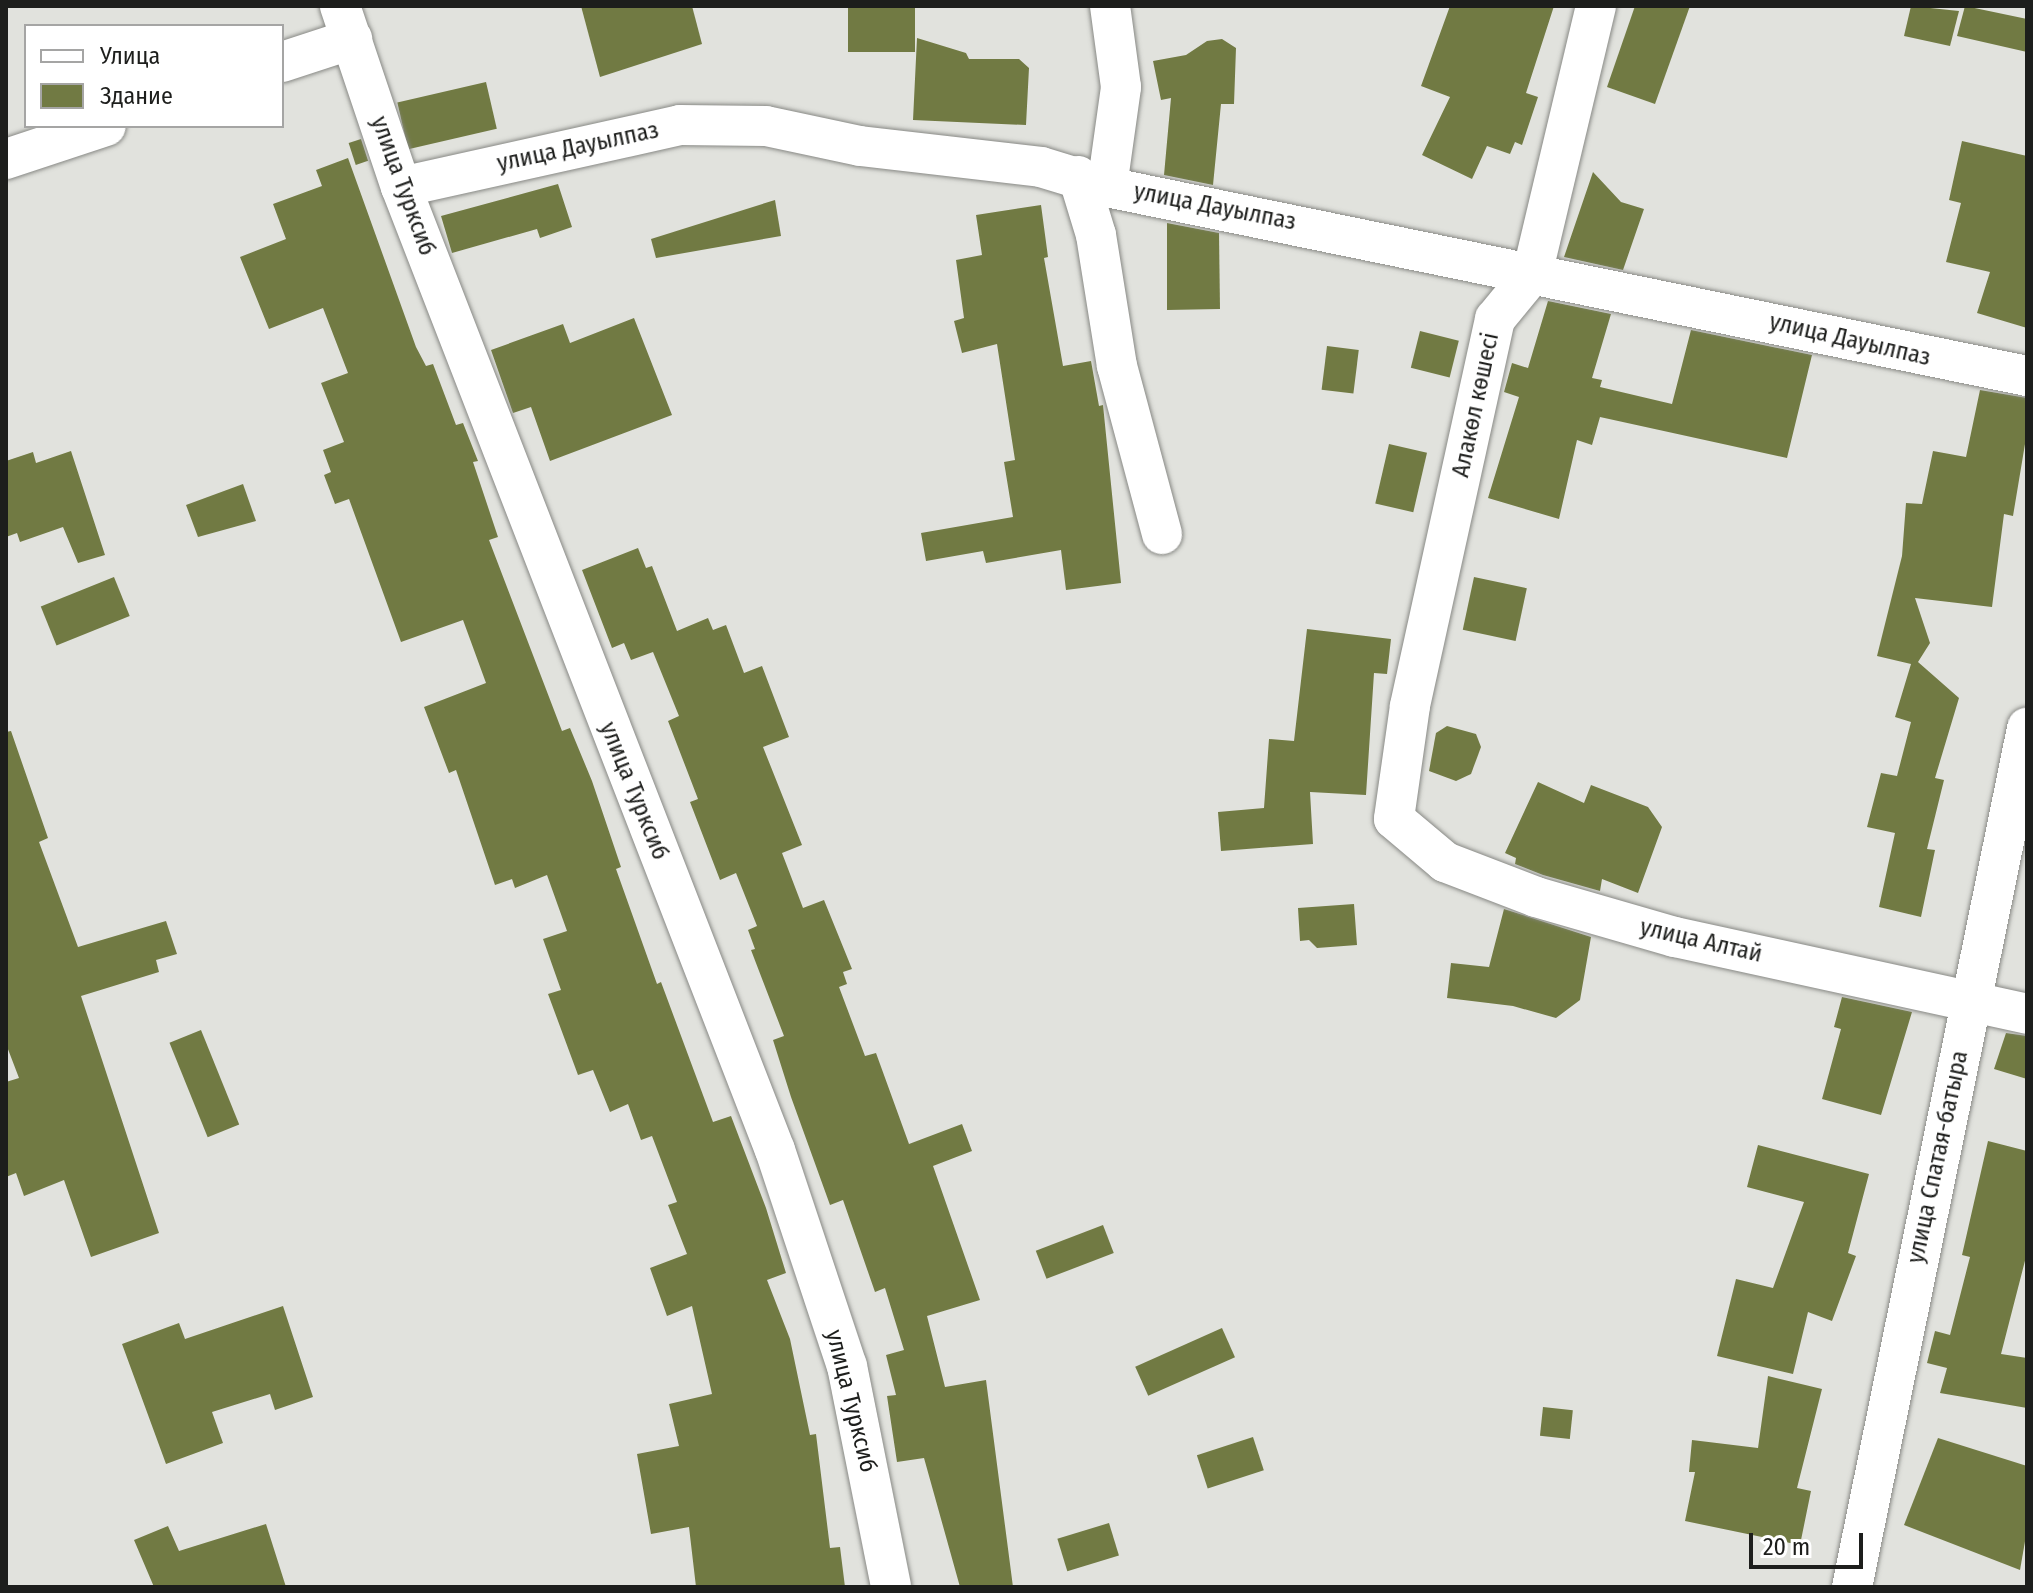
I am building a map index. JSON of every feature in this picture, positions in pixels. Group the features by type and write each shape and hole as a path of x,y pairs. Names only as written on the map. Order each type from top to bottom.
{"street":[{"path":"1110,6 1121,87 1092,182 1096,235 1117,366 1162,534"},
{"name":"Алакөл көшесі","path":"1394,819 1410,706 1495,319 1532,274 1596,6"},
{"path":"284,61 346,22"},
{"name":"улица Турксиб","path":"346,22 401,187 775,1150 847,1366 891,1587"},
{"name":"улица Дауылпаз","path":"401,187 680,125 766,126 860,146 1041,167 1092,182 2027,376"},
{"path":"6,159 100,128"},
{"name":"улица Спатая-батыра","path":"1852,1587 2027,728"},
{"name":"улица Алтай","path":"1394,819 1445,862 1536,897 1675,937 2027,1014"}],"building":[{"path":"581,6 692,6 702,44 600,77"},
{"path":"848,6 915,6 915,52 848,52"},
{"path":"1450,6 1554,6 1526,93 1538,97 1522,145 1515,142 1510,154 1487,146 1472,179 1422,155 1450,97 1421,86"},
{"path":"1635,6 1690,6 1655,104 1607,87"},
{"path":"1911,6 1959,11 1950,46 1904,36"},
{"path":"1965,6 2027,19 2027,52 1957,36"},
{"path":"917,38 966,53 969,59 1019,59 1029,68 1026,125 913,120"},
{"path":"1222,39 1236,48 1234,104 1221,104 1213,185 1164,175 1171,98 1161,100 1153,61 1186,55 1207,41"},
{"path":"486,82 497,129 408,149 397,102"},
{"path":"361,139 368,161 356,165 349,143"},
{"path":"1962,141 2027,156 2027,328 1977,313 1990,272 1946,262 1961,203 1949,200"},
{"path":"348,158 416,347 426,366 433,364 456,425 463,423 478,461 473,462 498,537 489,540 562,731 570,728 592,781 621,867 616,869 657,984 661,982 713,1122 731,1116 766,1208 786,1273 767,1280 790,1339 810,1435 816,1434 830,1548 840,1547 845,1587 696,1587 689,1527 651,1534 637,1454 679,1446 669,1404 712,1394 692,1306 667,1316 650,1268 687,1254 668,1205 677,1202 652,1136 641,1140 628,1104 610,1112 593,1070 578,1075 548,994 561,990 543,939 567,931 547,875 515,888 512,879 495,885 456,770 449,773 424,707 486,683 463,620 401,642 349,499 335,504 324,475 331,472 323,450 344,442 321,383 348,373 323,308 269,329 240,257 286,239 273,204 322,186 316,170"},
{"path":"1593,172 1621,202 1644,209 1623,270 1564,257"},
{"path":"558,184 572,227 540,238 537,229 452,253 441,216"},
{"path":"775,200 781,236 656,258 651,239"},
{"path":"1041,205 1048,257 1044,258 1063,366 1091,361 1099,406 1103,405 1121,583 1066,590 1061,550 986,563 983,551 926,561 921,533 1013,517 1004,462 1015,460 997,344 962,353 954,321 964,318 956,260 982,255 976,215"},
{"path":"1167,223 1219,233 1220,309 1167,310"},
{"path":"1548,301 1611,314 1592,378 1602,380 1600,387 1672,404 1691,330 1812,355 1787,458 1600,417 1592,445 1577,440 1559,519 1488,498 1519,397 1504,392 1512,363 1528,368"},
{"path":"634,318 672,415 550,461 531,407 513,413 491,350 563,324 570,343"},
{"path":"1420,331 1459,341 1450,378 1411,368"},
{"path":"1327,346 1359,350 1353,394 1322,390"},
{"path":"1980,390 2027,398 2027,432 2013,516 2004,514 1992,607 1915,598 1930,643 1918,662 1959,698 1935,778 1944,780 1927,849 1935,850 1921,917 1879,907 1895,833 1867,827 1881,773 1897,776 1911,722 1895,717 1911,664 1877,656 1902,556 1906,503 1922,504 1933,451 1966,457"},
{"path":"1389,444 1427,453 1413,512 1375,503"},
{"path":"71,451 105,555 78,563 63,527 20,542 17,533 6,537 6,461 33,452 36,463"},
{"path":"243,484 256,521 198,537 186,505"},
{"path":"638,548 646,568 652,566 677,631 708,618 713,630 726,625 744,673 762,666 789,737 763,747 802,845 782,853 803,908 824,900 852,969 843,972 847,984 839,987 865,1056 876,1053 909,1144 962,1124 972,1151 933,1166 980,1300 927,1316 945,1387 986,1380 1013,1587 960,1587 924,1458 897,1462 887,1396 896,1395 886,1355 904,1350 885,1288 875,1292 843,1200 830,1205 773,1040 784,1036 751,950 755,949 748,930 757,926 736,873 720,880 690,802 698,799 668,721 679,716 653,652 631,660 624,643 612,648 582,570"},
{"path":"114,577 130,616 56,646 41,607"},
{"path":"1474,577 1527,588 1516,641 1463,630"},
{"path":"1307,629 1391,639 1387,674 1374,673 1366,795 1310,792 1313,844 1221,851 1218,812 1264,808 1269,739 1294,741"},
{"path":"1447,726 1476,734 1481,747 1471,774 1456,781 1429,771 1436,733"},
{"path":"11,731 48,838 39,842 78,947 166,921 177,954 156,960 159,972 81,996 159,1233 91,1257 64,1180 24,1196 16,1173 6,1177 6,1082 19,1078 6,1044 6,732"},
{"path":"1538,782 1584,803 1591,785 1648,807 1662,827 1638,893 1602,879 1600,891 1543,875 1515,864 1516,858 1505,853"},
{"path":"1354,904 1357,945 1317,948 1309,940 1300,941 1298,908"},
{"path":"1504,909 1591,937 1580,1000 1556,1018 1513,1006 1447,998 1451,963 1489,967"},
{"path":"1842,997 1912,1012 1881,1115 1822,1099 1841,1029 1834,1027"},
{"path":"201,1030 239,1125 208,1137 169,1043"},
{"path":"2006,1033 2027,1036 2027,1079 1994,1069"},
{"path":"1988,1141 2027,1151 2027,1253 2001,1354 2027,1358 2027,1408 1940,1393 1947,1368 1927,1363 1935,1331 1950,1335 1970,1257 1962,1255"},
{"path":"1758,1145 1869,1174 1848,1253 1856,1256 1832,1321 1808,1312 1793,1374 1717,1356 1736,1279 1773,1288 1804,1202 1747,1187"},
{"path":"1103,1225 1114,1253 1047,1279 1036,1251"},
{"path":"283,1306 313,1397 275,1410 270,1394 212,1412 223,1443 166,1464 122,1344 179,1323 185,1339"},
{"path":"1222,1328 1235,1357 1148,1396 1135,1367"},
{"path":"1768,1376 1822,1389 1797,1488 1811,1491 1800,1545 1685,1521 1695,1472 1689,1472 1692,1440 1758,1448"},
{"path":"1543,1407 1573,1410 1570,1439 1540,1436"},
{"path":"1253,1437 1264,1470 1208,1489 1197,1455"},
{"path":"1938,1438 2027,1466 2027,1530 2020,1570 1904,1525"},
{"path":"1109,1523 1119,1556 1067,1571 1057,1539"},
{"path":"266,1524 286,1587 154,1587 134,1540 168,1526 179,1551"}]}
